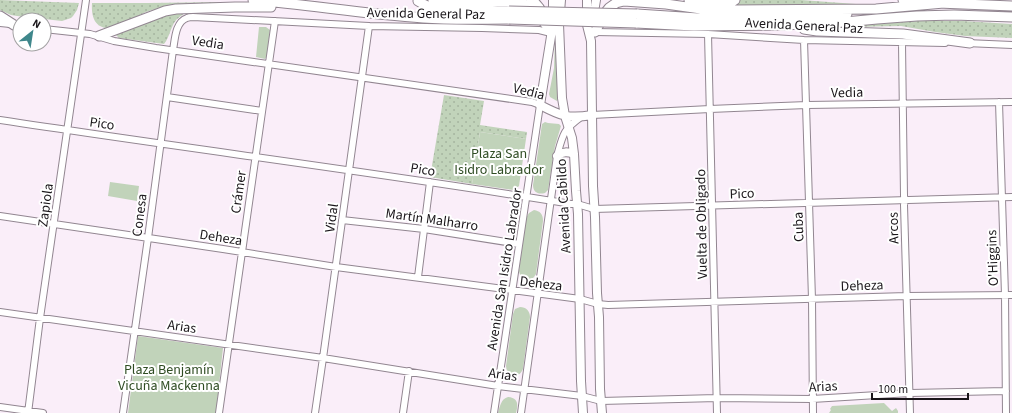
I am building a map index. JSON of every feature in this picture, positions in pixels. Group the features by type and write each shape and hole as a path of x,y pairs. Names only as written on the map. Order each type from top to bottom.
{"highway":[{"name":"Avenida General Paz","path":"253,0 446,20 509,15 636,19 694,26 783,26 917,16 954,15 1012,17"},
{"path":"433,0 436,2 445,3 520,3 533,9 551,32"},
{"path":"531,0 541,10 546,24"},
{"path":"689,0 712,3 722,0"},
{"path":"710,9 725,6 735,0"},
{"path":"903,0 1012,6"},
{"path":"418,1 434,9 509,15"},
{"path":"592,35 609,8 619,2 627,1 734,10 876,9 944,3"},
{"path":"99,36 152,16 176,9 317,6"},
{"path":"636,19 834,16 876,9"},
{"path":"0,16 12,22"},
{"path":"783,26 817,31 903,34 970,44"}],"main road":[{"path":"540,105 553,24 553,0"},
{"name":"Avenida Cabildo","path":"561,0 559,24 562,98 565,116 572,138 577,204 583,413"},
{"path":"587,0 587,25 592,35"},
{"path":"587,11 592,0"},
{"path":"596,0 592,35 592,163 602,413"},
{"name":"Vedia","path":"540,105 557,114 565,116 581,117 592,115"},
{"path":"557,156 565,152 574,154"}],"street":[{"name":"Zapiola","path":"28,412 40,318 86,0"},
{"name":"Avenida General Paz","path":"181,21 193,17 369,26 482,28 539,30 551,32"},
{"name":"Conesa","path":"123,413 173,50 178,27 181,21"},
{"name":"Crámer","path":"219,413 275,21"},
{"path":"0,23 12,24"},
{"name":"Vidal","path":"315,413 369,26"},
{"name":"Vedia","path":"52,29 99,36 114,41 269,65 532,102 540,105"},
{"name":"Avenida General Paz","path":"592,35 708,34 804,40 1012,45"},
{"name":"Vuelta de Obligado","path":"708,34 717,413"},
{"name":"Cuba","path":"804,40 810,203 813,413"},
{"name":"Arcos","path":"902,43 904,196 906,200 904,205 910,413"},
{"path":"167,97 262,111"},
{"name":"O'Higgins","path":"999,102 1005,295 1006,413"},
{"name":"Vedia","path":"592,115 710,109 902,103 1012,102"},
{"name":"Avenida San Isidro Labrador","path":"494,413 540,105"},
{"path":"521,413 557,156 562,135 581,117"},
{"name":"Pico","path":"0,120 551,200 577,204 594,209 1012,197"},
{"path":"418,277 430,182"},
{"name":"Deheza","path":"0,216 336,267 580,299 608,305 907,296 1012,295"},
{"name":"Martín Malharro","path":"342,220 424,229 519,244"},
{"name":"Arias","path":"0,312 323,358 498,386 582,396 601,401 717,398 812,399 910,393 1006,391"},
{"path":"403,413 409,371"},
{"path":"0,407 43,413"}],"green space":[{"path":"0,0 79,3 73,16 62,21 52,20 52,12 12,12 12,15 0,10"},
{"path":"740,0 801,0 856,5 734,6"},
{"path":"236,2 167,5 146,12 112,28 106,28 98,25 93,18 92,13 92,3"},
{"path":"187,12 175,21 164,44 119,38 116,35 150,20"},
{"path":"918,21 963,21 1012,24 1012,38 965,36 901,26 848,27"},
{"path":"259,27 266,27 270,30 267,56 265,59 256,57"},
{"path":"555,36 557,36 557,101 550,97 549,94 554,68"},
{"path":"444,95 484,101 480,125 527,132 526,139 480,132 472,184 430,177"},
{"path":"545,122 559,124 561,126 555,146 548,190 545,193 540,194 535,191 533,185 542,124"},
{"name":"Plaza San Isidro Labrador","path":"480,132 526,139 519,186 514,190 472,184"},
{"path":"110,182 139,186 137,201 108,196"},
{"path":"534,210 541,213 543,221 536,274 532,279 526,280 522,278 519,271 526,218 529,213"},
{"path":"520,307 527,310 530,317 523,369 521,373 513,376 508,373 506,366 513,314 515,309"},
{"name":"Plaza Benjamín Vicuña Mackenna","path":"138,336 223,348 216,413 128,413"},
{"path":"508,397 516,400 517,402 516,413 498,413 502,401"},
{"path":"884,403 892,411 896,408 898,413 829,413 832,406"}]}
